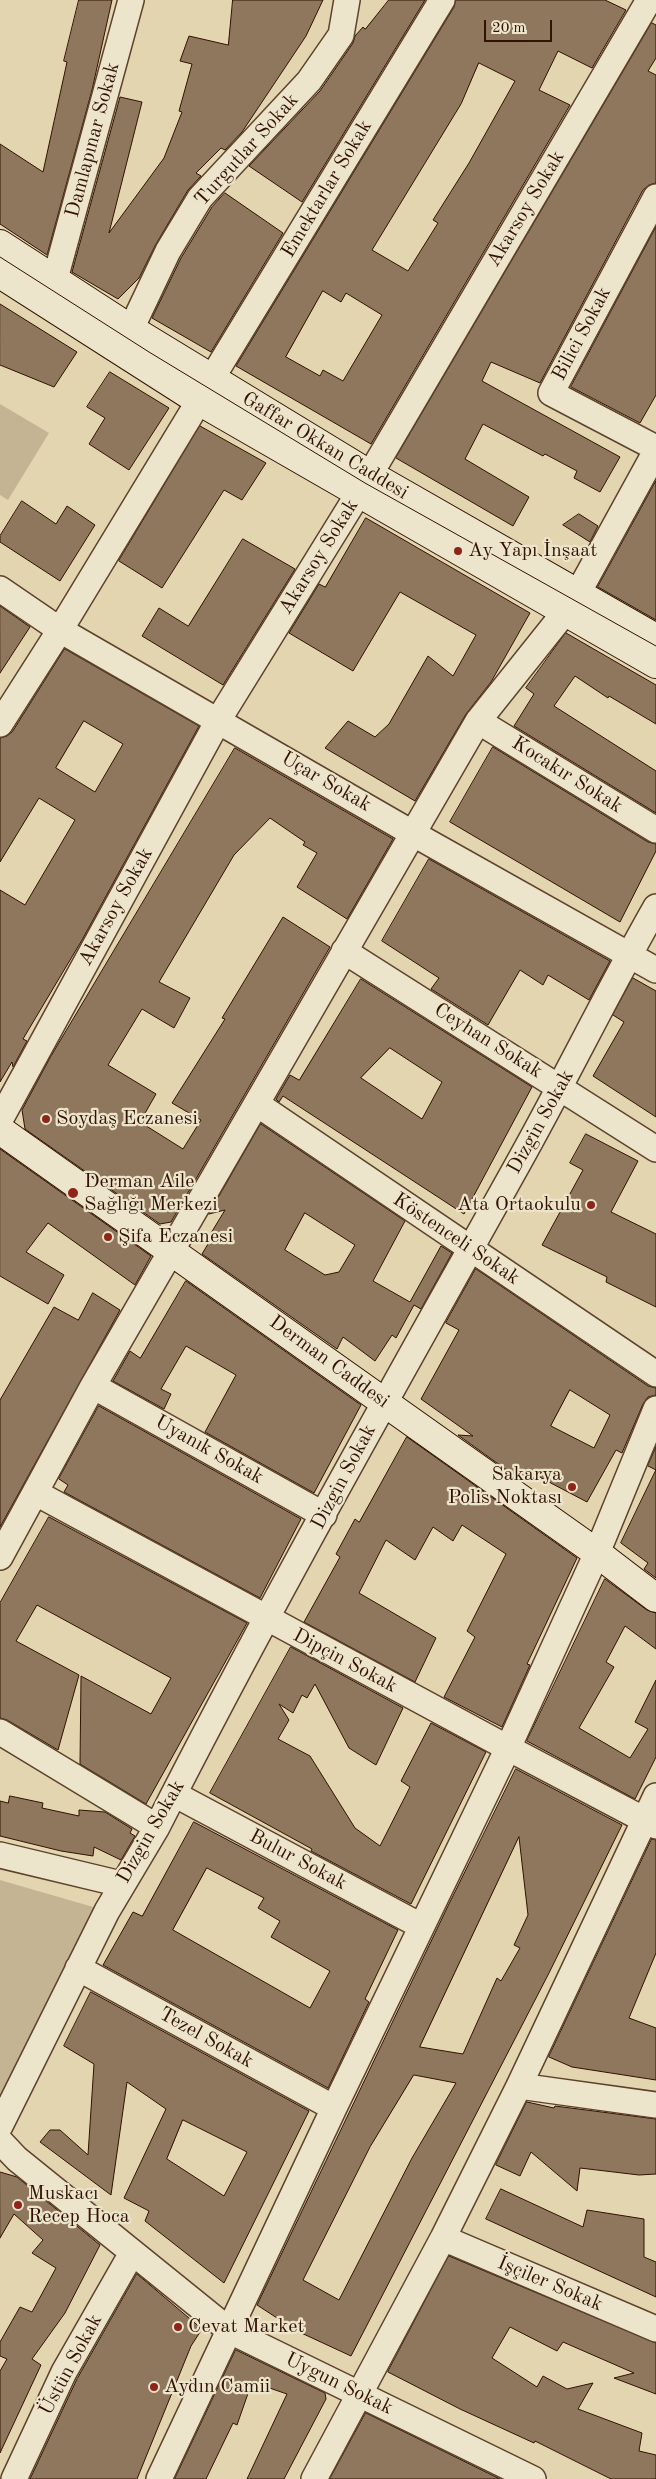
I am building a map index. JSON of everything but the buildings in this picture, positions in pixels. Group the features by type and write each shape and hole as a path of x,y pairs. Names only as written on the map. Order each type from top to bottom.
{"main road":[{"name":"Gaffar Okkan Caddesi","path":"0,244 131,329 206,389"},
{"name":"Gaffar Okkan Caddesi","path":"0,274 206,389 364,484 572,603 656,664"},
{"name":"Gaffar Okkan Caddesi","path":"572,603 656,638"},
{"name":"Derman Caddesi","path":"0,1130 597,1553 656,1598"}],"street":[{"name":"Damlapınar Sokak","path":"55,279 131,0"},
{"name":"Turgutlar Sokak","path":"131,329 168,251 200,198 309,81 341,35 347,0"},
{"name":"Emektarlar Sokak","path":"1,720 60,630 442,0"},
{"name":"Akarsoy Sokak","path":"0,1120 219,719 364,484 649,0"},
{"name":"Bilici Sokak","path":"656,197 551,393 656,449"},
{"path":"0,1557 93,1386 173,1251 478,721 572,603 656,449"},
{"name":"Uçar Sokak","path":"0,589 60,630 219,719 412,833 629,953 656,970"},
{"name":"Kocakır Sokak","path":"478,721 656,830"},
{"name":"Dizgin Sokak","path":"0,2126 121,1884 157,1827 384,1402 561,1087 629,953 656,907"},
{"name":"Ceyhan Sokak","path":"344,951 656,1149"},
{"name":"Köstenceli Sokak","path":"257,1104 656,1374"},
{"name":"Uyanık Sokak","path":"93,1386 324,1515"},
{"path":"159,2479 334,2108 508,1748 597,1553 656,1409"},
{"name":"Dipçin Sokak","path":"36,1493 508,1748 651,1823"},
{"path":"0,1732 157,1827"},
{"name":"Bulur Sokak","path":"174,1794 421,1926"},
{"path":"314,2479 443,2238 651,1823 656,1796"},
{"path":"0,1855 121,1884"},
{"name":"Tezel Sokak","path":"78,1968 334,2108"},
{"path":"519,2086 656,2105"},
{"name":"Uygun Sokak","path":"6,2153 113,2235 132,2253 230,2331 519,2476"},
{"name":"İşçiler Sokak","path":"443,2238 656,2329"},
{"name":"Üstün Sokak","path":"14,2479 64,2372 132,2253"}],"shaded area":[{"path":"0,404 49,433 8,500 0,495"},
{"path":"0,1880 107,1911 0,2115"}],"tram line":[{"path":"0,257 149,352 365,483 656,646"}],"place":[{"name":"Ay Yapı İnşaat","path":"458,551"},
{"name":"Soydaş Eczanesi","path":"46,1119"},
{"name":"Derman Aile Sağlığı Merkezi","path":"73,1193"},
{"name":"Ata Ortaokulu","path":"591,1205"},
{"name":"Şifa Eczanesi","path":"108,1237"},
{"name":"Sakarya Polis Noktası","path":"572,1487"},
{"name":"Muskacı Recep Hoca","path":"18,2205"},
{"name":"Cevat Market","path":"178,2327"},
{"name":"Aydın Camii","path":"154,2387"}]}
